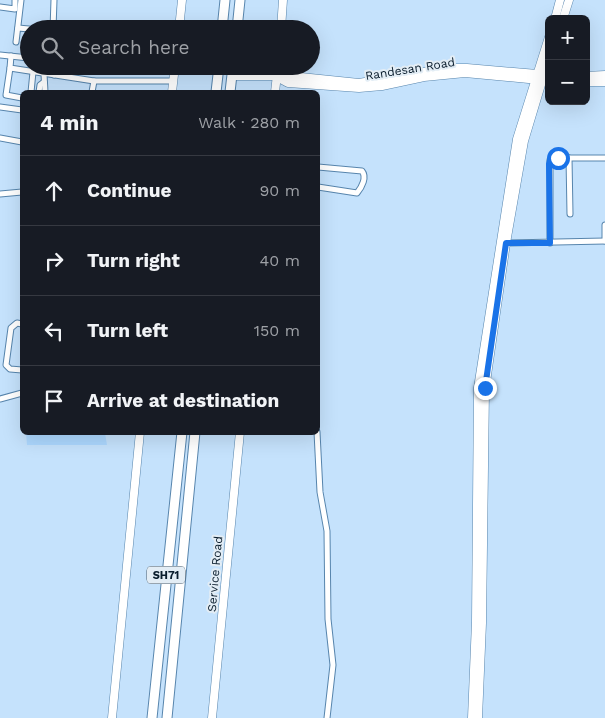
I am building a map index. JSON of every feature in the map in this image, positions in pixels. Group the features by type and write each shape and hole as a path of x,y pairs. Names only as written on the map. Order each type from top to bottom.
{"main road":[{"path":"223,20 226,0"},
{"path":"238,20 240,0"},
{"path":"216,90 217,75"},
{"path":"230,90 232,75"},
{"name":"SH71","path":"152,718 182,435"},
{"name":"SH71","path":"167,717 195,435"}],"street":[{"path":"0,7 15,9 15,0"},
{"path":"16,42 21,0"},
{"path":"53,20 54,0"},
{"path":"180,20 182,0"},
{"path":"282,20 283,0"},
{"path":"555,15 560,0"},
{"path":"564,15 569,0"},
{"path":"0,55 20,57"},
{"path":"11,56 3,95 20,98"},
{"path":"472,718 476,622 478,388 517,139 543,77 546,60"},
{"path":"478,718 482,623 485,388 506,243 524,141 548,60"},
{"path":"10,68 20,70"},
{"name":"Randesan Road","path":"262,75 358,83 428,71 467,68 543,77"},
{"path":"31,90 33,75"},
{"path":"44,75 45,90"},
{"path":"54,75 94,81 174,81"},
{"path":"172,90 174,75"},
{"path":"590,76 605,76"},
{"path":"275,90 277,77"},
{"path":"92,90 94,81"},
{"path":"40,90 40,85 44,82"},
{"path":"590,82 605,82"},
{"path":"0,107 20,110"},
{"path":"0,138 20,142"},
{"path":"569,158 570,214"},
{"path":"550,243 550,160 605,158"},
{"path":"320,167 360,171 364,172 364,175 362,188 357,193 320,188"},
{"path":"0,194 20,192"},
{"path":"506,243 605,241 605,225"},
{"path":"20,324 17,323 11,328 6,365 10,369 20,370"},
{"path":"0,399 20,394"},
{"path":"112,718 140,435"},
{"name":"Service Road","path":"212,718 240,435"},
{"path":"317,435 320,492 327,531 328,619 333,665 327,718"}],"shaded area":[{"path":"26,435 105,435 107,445 27,445"}],"route":[{"path":"485,388 506,243 550,243 549,164 550,160 558,158"}]}
